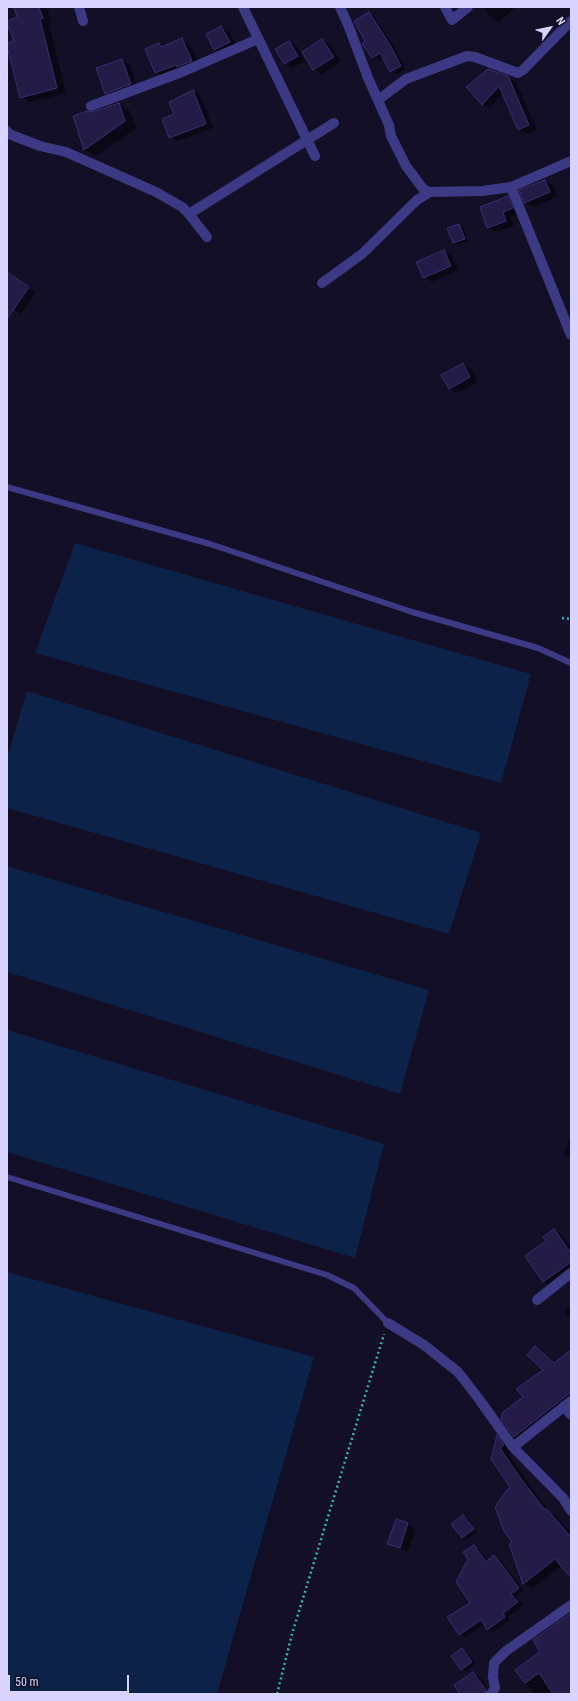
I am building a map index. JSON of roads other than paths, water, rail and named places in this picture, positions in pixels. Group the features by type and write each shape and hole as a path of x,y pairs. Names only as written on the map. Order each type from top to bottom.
{"street":[{"path":"79,7 83,21"},
{"path":"243,7 315,156"},
{"path":"340,7 389,125 390,136 406,166 424,190 430,192 482,191 511,187 571,161"},
{"path":"445,7 452,20 468,7"},
{"path":"378,100 406,79 467,56 475,57 518,73 523,70 571,21"},
{"path":"91,106 182,72 258,39"},
{"path":"189,214 334,123"},
{"path":"7,131 10,134 40,146 66,152 130,180 162,196 182,207 207,237"},
{"path":"511,187 571,335"},
{"path":"322,283 362,254 417,200 430,192"},
{"path":"537,1300 571,1273"},
{"path":"388,1323 424,1345 458,1372 513,1447 563,1498 571,1511"},
{"path":"513,1447 568,1403 571,1415"},
{"path":"491,1694 495,1688 492,1677 494,1663 506,1652 571,1605"}],"lane":[{"path":"7,487 210,544 412,612 538,648 571,663"},
{"path":"7,1177 328,1275 354,1288 388,1323"}],"water":[{"path":"75,543 531,674 501,783 35,653"},
{"path":"27,691 481,833 449,934 7,808 7,758"},
{"path":"7,866 429,990 400,1094 7,972"},
{"path":"7,1030 384,1144 355,1258 7,1152"},
{"path":"7,1272 314,1357 217,1694 7,1694"}]}
